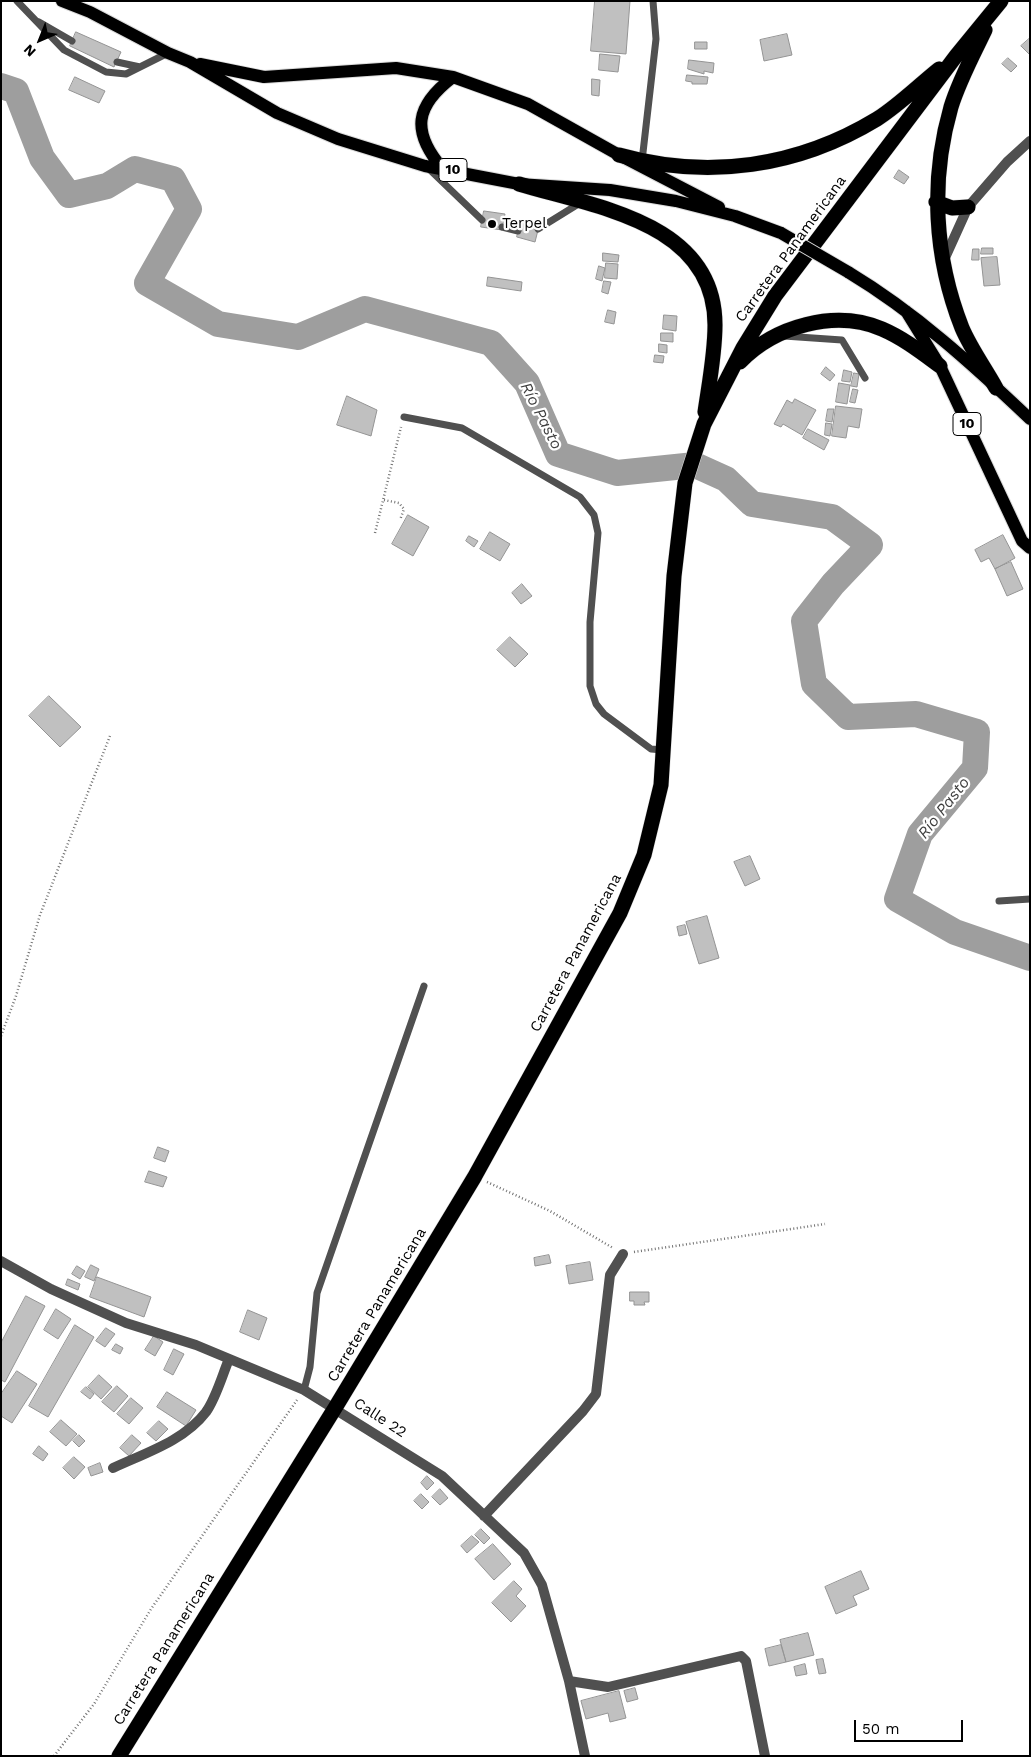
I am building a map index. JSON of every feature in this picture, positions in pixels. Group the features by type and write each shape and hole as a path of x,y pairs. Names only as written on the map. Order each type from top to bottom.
{"highway":[{"path":"996,388 963,329 942,264 936,202 940,153 952,106 970,61 998,5"},
{"name":"Carretera Panamericana","path":"119,1756 335,1408 475,1176 620,912 644,855 661,785 674,576 685,482 704,424 731,372 775,296 956,56 998,5"},
{"path":"619,155 642,161 691,168 740,167 789,158 835,142 878,118 956,56"},
{"path":"519,184 580,203 626,214 659,231 683,248 703,273 711,296 715,325 704,424"},
{"path":"936,202 952,208 968,207"},
{"path":"731,372 750,351 774,335 808,323 844,321 880,328 912,345 940,366"}],"main road":[{"name":"10","path":"62,1 90,12 168,53 190,62 277,113 338,139 425,166 519,184 610,190 676,201 735,216 781,233 890,297 1030,419"},
{"name":"10","path":"190,62 264,77 396,68 453,77 528,104 619,155 735,216"},
{"path":"442,168 425,142 423,113 430,96 453,77"},
{"name":"10","path":"906,311 940,366 1026,545"}],"street":[{"path":"942,264 968,207 1007,162 1030,141"},
{"path":"484,1516 583,1411 596,1394 610,1275 623,1254"},
{"name":"Calle 22","path":"1,1261 51,1289 126,1323 196,1346 304,1390 442,1476 524,1553 542,1584 569,1681 585,1756"},
{"path":"113,1468 158,1448 186,1432 206,1412 229,1359"},
{"path":"569,1681 608,1687 741,1656 746,1661 765,1756"}],"lane":[{"path":"17,1 64,50 106,72 126,74 168,53"},
{"path":"642,161 656,39 653,1"},
{"path":"32,18 72,41"},
{"path":"116,62 140,67"},
{"path":"425,166 482,220"},
{"path":"538,229 580,203"},
{"path":"502,227 518,231"},
{"path":"774,335 842,340 865,378"},
{"path":"404,417 462,428 580,497 590,508 598,533 590,622 590,686 592,696 604,714 637,741 651,749 664,750"},
{"path":"999,901 1030,899"},
{"path":"304,1390 310,1367 317,1293 424,986"}],"path":[{"path":"375,533 404,417"},
{"path":"383,500 399,503 404,509 400,520"},
{"path":"1,1036 16,996 40,915 110,736"},
{"path":"475,1176 550,1211 623,1254 825,1224"},
{"path":"54,1756 94,1704 151,1609 304,1390"}],"building":[{"path":"595,1 630,1 626,54 591,51"},
{"path":"76,32 121,52 114,67 70,46"},
{"path":"787,34 792,55 764,61 760,40"},
{"path":"1030,38 1030,55 1021,46"},
{"path":"695,42 707,42 707,49 695,49"},
{"path":"600,54 620,56 618,72 599,70"},
{"path":"1008,58 1017,66 1011,72 1002,64"},
{"path":"689,60 714,63 713,73 704,71 704,74 688,69"},
{"path":"687,75 708,77 707,84 692,84 692,82 686,81"},
{"path":"75,77 105,91 99,103 69,90"},
{"path":"592,79 600,80 599,96 592,95"},
{"path":"899,170 909,177 904,184 894,178"},
{"name":"Terpel","path":"484,211 505,214 502,230 481,227"},
{"path":"521,221 539,226 535,242 517,237"},
{"path":"982,248 993,248 993,254 981,254"},
{"path":"973,249 979,249 979,260 972,260"},
{"path":"603,253 619,255 618,262 603,261"},
{"path":"997,257 1000,285 984,286 981,258"},
{"path":"606,263 618,264 617,279 605,278"},
{"path":"599,266 605,268 602,281 596,279"},
{"path":"488,277 522,282 521,291 487,286"},
{"path":"604,281 611,282 608,294 602,292"},
{"path":"608,310 616,312 614,324 605,322"},
{"path":"664,315 677,316 676,331 663,329"},
{"path":"661,333 673,333 673,342 661,341"},
{"path":"659,344 667,345 667,353 659,352"},
{"path":"655,355 664,356 663,363 654,362"},
{"path":"826,367 835,375 830,381 821,374"},
{"path":"844,370 852,372 850,382 842,381"},
{"path":"854,373 859,374 857,387 851,386"},
{"path":"839,383 850,385 847,404 836,402"},
{"path":"853,389 858,390 855,403 850,402"},
{"path":"347,396 377,410 371,436 337,425"},
{"path":"795,399 816,410 802,435 783,424 781,427 774,424 787,400 792,403"},
{"path":"836,406 862,409 859,428 848,426 846,438 832,436"},
{"path":"828,409 834,409 832,422 826,421"},
{"path":"826,423 832,424 830,436 825,435"},
{"path":"808,429 829,440 824,450 803,438"},
{"path":"408,515 429,527 413,556 392,544"},
{"path":"490,532 510,544 500,561 480,549"},
{"path":"1003,535 1015,558 995,569 989,558 981,562 975,550"},
{"path":"469,536 478,541 474,547 466,541"},
{"path":"1011,562 1023,589 1007,596 995,569"},
{"path":"522,584 532,596 521,604 512,593"},
{"path":"510,637 528,654 515,667 497,650"},
{"path":"49,696 81,727 60,747 29,716"},
{"path":"750,856 760,879 745,886 734,862"},
{"path":"707,916 719,958 699,964 686,922"},
{"path":"685,925 687,934 679,936 677,927"},
{"path":"158,1147 169,1151 165,1162 154,1158"},
{"path":"149,1171 167,1177 163,1187 145,1182"},
{"path":"549,1255 551,1263 535,1266 534,1258"},
{"path":"590,1262 593,1280 569,1284 566,1266"},
{"path":"91,1265 99,1269 94,1281 85,1277"},
{"path":"77,1266 85,1271 80,1279 72,1274"},
{"path":"97,1277 151,1297 144,1317 90,1297"},
{"path":"68,1279 80,1284 78,1290 66,1285"},
{"path":"630,1292 649,1292 649,1302 644,1302 645,1305 634,1305 634,1301 630,1301"},
{"path":"26,1296 45,1306 5,1382 1,1380 1,1343"},
{"path":"56,1309 71,1319 58,1339 44,1330"},
{"path":"248,1310 267,1318 259,1340 240,1332"},
{"path":"75,1325 94,1337 48,1417 29,1406"},
{"path":"106,1328 115,1334 105,1347 96,1341"},
{"path":"154,1336 163,1342 155,1356 145,1350"},
{"path":"116,1344 123,1348 120,1354 112,1350"},
{"path":"174,1349 184,1354 173,1375 164,1370"},
{"path":"17,1371 37,1384 12,1423 1,1416 1,1394"},
{"path":"99,1375 112,1387 101,1399 88,1387"},
{"path":"117,1386 128,1396 114,1412 102,1402"},
{"path":"86,1387 94,1394 90,1399 81,1392"},
{"path":"167,1392 196,1410 186,1426 157,1407"},
{"path":"131,1398 143,1408 129,1424 117,1414"},
{"path":"61,1420 77,1434 66,1446 50,1432"},
{"path":"159,1421 168,1429 156,1441 147,1433"},
{"path":"79,1435 85,1441 79,1447 73,1441"},
{"path":"132,1435 141,1443 129,1456 120,1448"},
{"path":"39,1446 48,1454 43,1461 33,1454"},
{"path":"74,1457 85,1467 74,1479 63,1468"},
{"path":"100,1463 103,1472 91,1476 88,1468"},
{"path":"427,1476 434,1483 427,1490 421,1483"},
{"path":"440,1489 448,1498 440,1505 432,1497"},
{"path":"421,1494 429,1502 422,1509 414,1501"},
{"path":"481,1529 490,1538 484,1544 475,1535"},
{"path":"472,1536 479,1542 467,1553 461,1546"},
{"path":"493,1544 511,1564 494,1580 475,1559"},
{"path":"861,1571 869,1589 853,1596 857,1605 836,1614 825,1587"},
{"path":"514,1581 522,1589 516,1596 526,1606 511,1622 492,1603"},
{"path":"808,1633 814,1655 786,1662 780,1640"},
{"path":"781,1645 786,1662 769,1666 765,1649"},
{"path":"823,1659 826,1673 819,1674 816,1660"},
{"path":"805,1664 807,1674 796,1676 794,1667"},
{"path":"635,1688 638,1699 627,1702 624,1691"},
{"path":"619,1691 626,1718 610,1722 608,1713 586,1719 581,1701"}],"waterway":[{"name":"Río Pasto","path":"1,86 16,91 42,158 69,195 107,186 135,169 173,179 189,209 147,283 218,324 298,337 365,309 491,343 527,383 558,454 617,473 695,465 726,479 752,504 832,517 870,545 833,584 804,621 814,684 848,717 916,714 977,732 975,768 920,834 897,899 955,932 1030,958"}],"place":[{"name":"Terpel","path":"492,224"}]}
